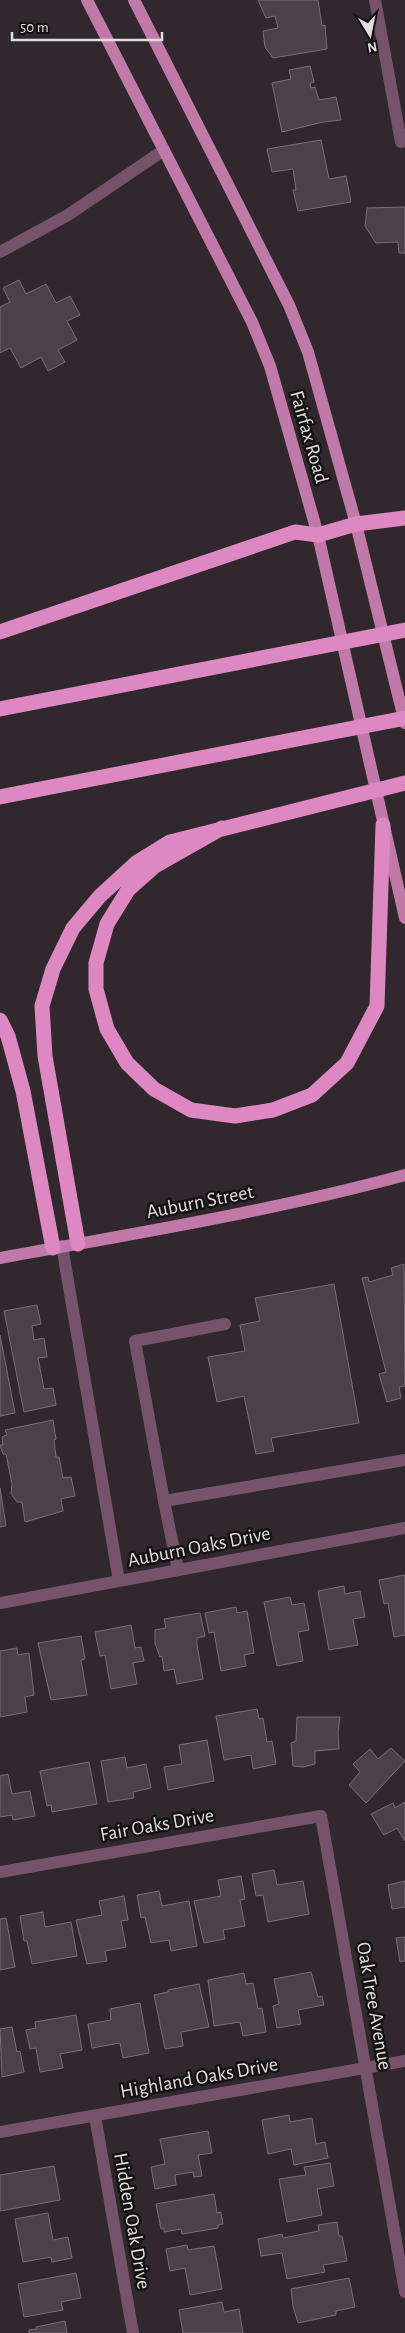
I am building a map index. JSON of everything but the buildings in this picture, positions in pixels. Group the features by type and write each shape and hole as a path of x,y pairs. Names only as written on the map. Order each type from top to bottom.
{"highway":[{"path":"0,632 295,532 318,535 356,524 405,518"},
{"path":"0,709 405,630"},
{"path":"0,797 405,718"},
{"path":"78,1244 44,1056 42,1006 53,969 74,928 100,896 136,863 170,842 405,783"},
{"path":"222,828 155,866 128,890 107,924 96,963 96,989 107,1029 126,1063 154,1089 192,1110 235,1116 273,1110 312,1095 347,1063 377,1006 383,825"},
{"path":"0,1020 8,1036 23,1091 57,1247"}],"main road":[{"name":"Fairfax Road","path":"87,0 252,322 270,366 318,535 405,918"},
{"name":"Fairfax Road","path":"134,0 289,305 308,352 371,578 405,723"},
{"name":"Auburn Street","path":"0,1258 250,1212 337,1193 405,1175"}],"street":[{"path":"375,0 401,142"},
{"path":"0,252 68,215 164,150"},
{"path":"57,1247 119,1581"},
{"path":"178,1570 135,1340 225,1324"},
{"path":"164,1501 405,1460"},
{"name":"Auburn Oaks Drive","path":"0,1603 405,1528"},
{"name":"Fair Oaks Drive","path":"0,1872 321,1816"},
{"name":"Oak Tree Avenue","path":"321,1816 405,2292"},
{"name":"Highland Oaks Drive","path":"0,2132 405,2061"},
{"name":"Hidden Oak Drive","path":"95,2116 133,2333"}]}
